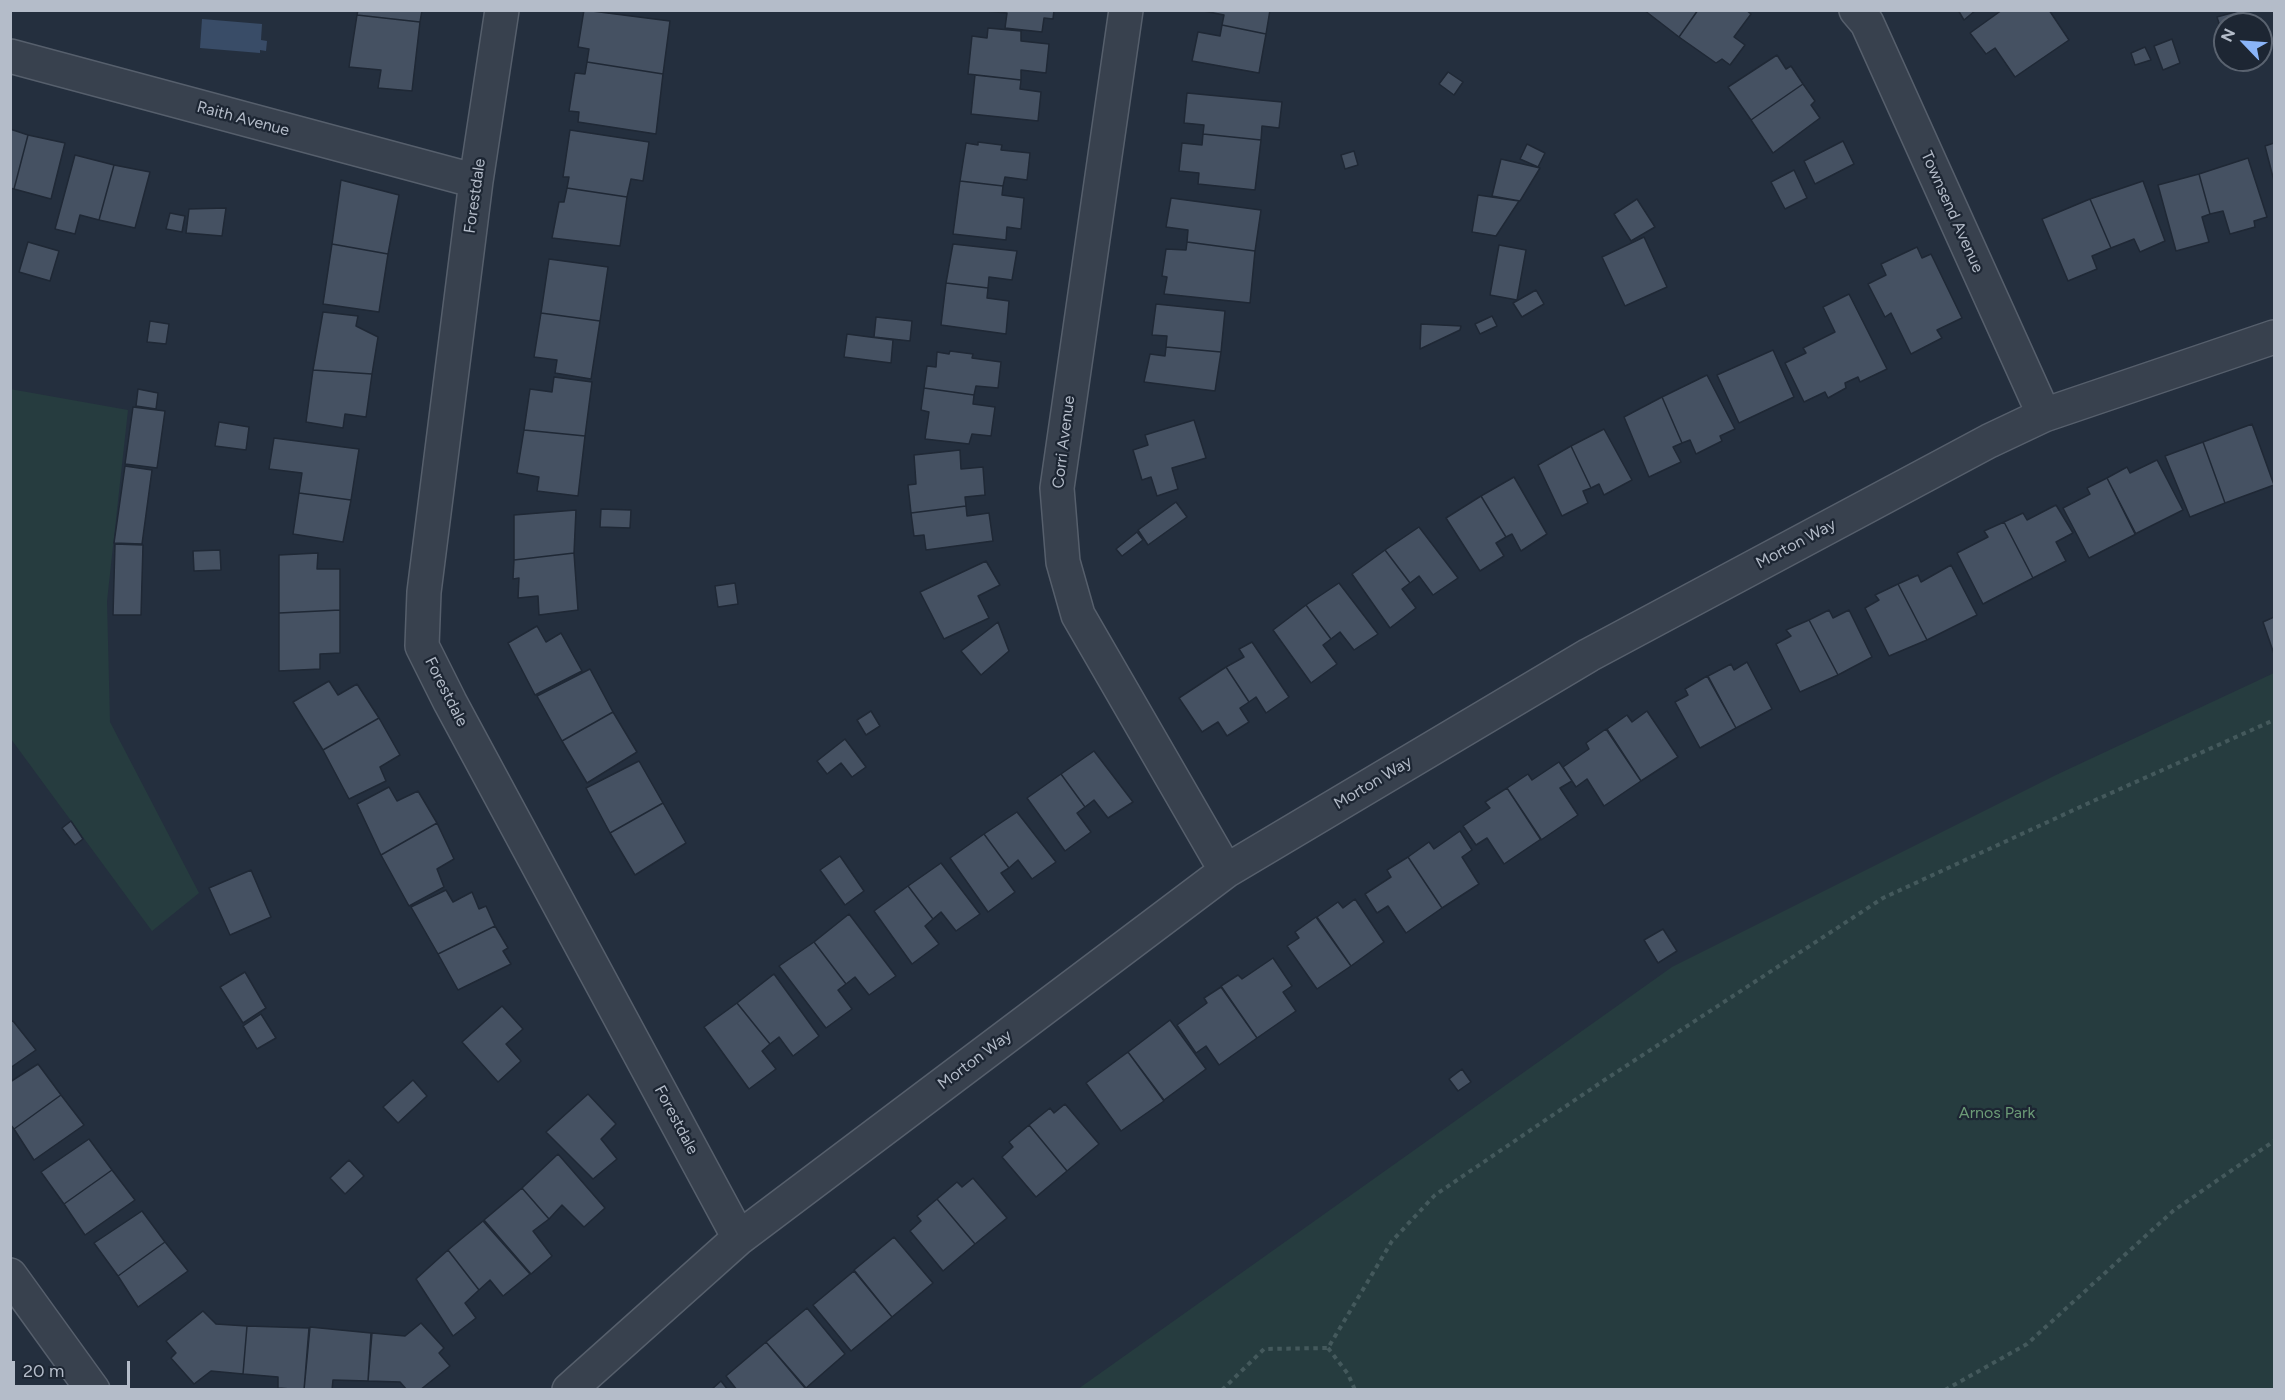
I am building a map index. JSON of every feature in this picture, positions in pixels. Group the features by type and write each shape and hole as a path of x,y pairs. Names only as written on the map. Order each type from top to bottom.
{"street":[{"name":"Forestdale","path":"502,10 476,181 424,592 422,646 739,1238"},
{"name":"Corri Avenue","path":"1126,10 1056,488 1063,562 1078,615 1226,871"},
{"name":"Townsend Avenue","path":"1856,10 1867,23 2044,415"},
{"name":"Raith Avenue","path":"10,56 476,181"},
{"name":"Morton Way","path":"569,1389 739,1238 1226,871 1589,655 1989,441 2044,415 2274,337"},
{"path":"10,1275 93,1389"}],"path":[{"path":"1328,1348 1392,1241 1435,1196 1603,1081 1884,898 2274,720"},
{"path":"1945,1389 2027,1344 2173,1212 2274,1141"},
{"path":"1222,1389 1264,1349 1328,1348"},
{"path":"1328,1348 1348,1374 1355,1389"}],"green space":[{"path":"10,389 128,410 107,601 110,722 199,893 152,931 11,739"},
{"name":"Arnos Park","path":"2274,673 2274,1389 1078,1389 1672,967 2056,775"}],"water":[{"path":"202,19 262,24 261,40 267,41 266,51 260,50 260,53 200,48"}],"building":[{"path":"358,10 422,10 420,22 357,15"},
{"path":"584,10 670,21 663,74 587,62 589,49 578,47"},
{"path":"1054,10 1053,19 1044,18 1042,32 1005,28 1007,13 986,11"},
{"path":"1270,10 1266,34 1222,25 1224,15 1204,11"},
{"path":"1644,10 1698,10 1679,37"},
{"path":"1698,10 1746,10 1751,14 1734,37 1745,45 1730,65 1722,59 1716,63 1679,37"},
{"path":"1958,10 1976,10 1964,20"},
{"path":"2002,10 2049,10 2069,40 2015,77 1995,48 1986,54 1970,33"},
{"path":"357,15 420,22 412,91 378,88 381,70 349,67"},
{"path":"1222,25 1266,34 1259,73 1192,61 1198,32 1220,36"},
{"path":"988,28 1021,31 1021,41 1049,44 1046,73 1021,70 1021,80 968,74 972,36 987,38"},
{"path":"2172,39 2180,63 2163,70 2154,46"},
{"path":"2145,47 2151,60 2135,65 2131,53"},
{"path":"1777,55 1786,69 1791,66 1803,84 1751,120 1728,87"},
{"path":"587,62 663,74 656,134 578,122 579,112 569,111 575,73 585,74"},
{"path":"1448,72 1463,82 1454,95 1439,84"},
{"path":"975,75 1021,80 1020,89 1041,92 1038,121 971,114"},
{"path":"1803,84 1815,101 1811,105 1820,118 1773,153 1751,120"},
{"path":"1187,93 1282,102 1279,128 1262,126 1261,140 1203,134 1204,125 1184,123"},
{"path":"10,129 28,135 14,189 10,188"},
{"path":"570,130 649,142 643,181 631,179 627,197 567,188 569,177 563,177"},
{"path":"1203,134 1261,140 1255,190 1198,184 1199,173 1179,171 1182,143 1202,145"},
{"path":"28,135 65,143 51,199 14,189"},
{"path":"1843,141 1854,164 1815,184 1804,161"},
{"path":"978,142 1002,145 1001,150 1030,153 1027,180 1005,177 1003,186 960,181 966,143 978,145"},
{"path":"2274,143 2274,181 2265,146"},
{"path":"1527,144 1545,153 1538,167 1520,159"},
{"path":"1354,151 1358,165 1345,169 1341,155"},
{"path":"75,155 114,165 99,220 80,215 75,234 55,229"},
{"path":"2248,158 2267,217 2254,221 2255,227 2230,234 2223,211 2210,214 2199,174"},
{"path":"1501,159 1540,168 1520,201 1492,196"},
{"path":"114,165 150,172 135,228 99,220"},
{"path":"1794,170 1807,198 1785,209 1771,182"},
{"path":"2199,174 2210,214 2202,217 2209,242 2176,251 2158,185"},
{"path":"341,180 399,195 388,254 332,244"},
{"path":"960,181 1003,186 1002,195 1024,198 1021,229 1007,227 1006,240 953,234"},
{"path":"2143,181 2165,241 2140,252 2134,239 2111,248 2090,199"},
{"path":"567,188 627,197 620,246 552,238 559,202 564,202"},
{"path":"1478,195 1519,201 1496,236 1472,232"},
{"path":"1171,198 1261,210 1255,251 1187,242 1188,230 1166,227"},
{"path":"1637,199 1655,227 1631,241 1614,214"},
{"path":"2090,199 2111,248 2092,256 2097,269 2068,281 2042,219"},
{"path":"226,208 222,236 186,233 189,209"},
{"path":"170,213 185,216 182,232 166,229"},
{"path":"1644,237 1667,287 1625,306 1602,257"},
{"path":"28,242 59,251 50,281 19,272"},
{"path":"1187,242 1255,251 1250,303 1164,294 1167,277 1162,276 1166,249 1186,250"},
{"path":"332,244 388,254 379,312 323,304"},
{"path":"953,244 1017,251 1012,280 989,277 988,288 946,283"},
{"path":"1499,245 1526,250 1517,300 1490,295"},
{"path":"1917,247 1922,258 1931,254 1962,318 1937,330 1942,338 1911,354 1891,313 1885,317 1868,284 1886,275 1881,264"},
{"path":"549,259 608,267 600,321 541,313"},
{"path":"946,283 988,288 987,298 1009,301 1006,334 941,325"},
{"path":"1536,290 1544,304 1522,317 1513,303"},
{"path":"1849,294 1887,369 1860,382 1858,377 1845,383 1846,388 1828,398 1825,392 1804,402 1785,363 1806,353 1803,348 1835,332 1823,307"},
{"path":"1156,304 1225,311 1221,352 1166,347 1167,336 1152,335"},
{"path":"323,312 358,316 356,326 378,337 372,374 313,370"},
{"path":"541,313 600,321 591,379 555,373 557,360 534,357"},
{"path":"1492,316 1497,326 1480,334 1475,324"},
{"path":"876,317 912,321 910,341 874,337"},
{"path":"150,321 169,324 166,344 147,342"},
{"path":"1421,324 1461,326 1460,330 1420,349"},
{"path":"847,334 893,340 891,363 844,357"},
{"path":"1166,347 1221,352 1215,391 1144,382 1150,354 1165,356"},
{"path":"1773,350 1794,397 1739,423 1717,375"},
{"path":"950,351 973,354 972,358 1001,362 998,388 976,386 974,395 924,388 927,366 936,367 937,352 949,354"},
{"path":"313,370 372,374 366,417 345,414 343,428 306,422"},
{"path":"1707,375 1735,429 1720,436 1722,441 1696,454 1690,440 1682,443 1662,397"},
{"path":"554,377 592,382 585,436 524,430 530,389 552,392"},
{"path":"924,388 974,395 973,404 995,407 991,436 972,434 969,444 925,439 929,412 921,410"},
{"path":"138,389 158,393 156,409 136,406"},
{"path":"1662,397 1682,443 1673,447 1681,462 1649,477 1624,417"},
{"path":"133,407 165,411 157,468 125,464"},
{"path":"1194,420 1206,458 1172,468 1178,489 1157,496 1151,477 1142,480 1133,450 1148,445 1145,435"},
{"path":"219,422 249,427 246,450 215,446"},
{"path":"2252,424 2274,485 2225,503 2203,442"},
{"path":"1604,429 1632,480 1604,495 1599,484 1591,488 1571,446"},
{"path":"524,430 585,436 578,496 537,491 539,477 517,473"},
{"path":"274,438 359,449 351,500 299,493 302,473 269,469"},
{"path":"2203,442 2225,503 2190,517 2165,456"},
{"path":"1571,446 1591,488 1583,491 1588,503 1562,516 1538,465"},
{"path":"960,450 961,469 983,467 985,495 965,497 966,506 911,513 908,485 916,484 914,455"},
{"path":"2157,460 2183,510 2135,534 2107,478 2127,467 2130,473"},
{"path":"125,466 152,470 142,544 114,543"},
{"path":"1514,477 1547,534 1521,551 1512,534 1506,537 1481,496"},
{"path":"2107,478 2136,534 2089,558 2063,508 2090,494 2087,488"},
{"path":"299,493 351,500 343,542 293,534"},
{"path":"1481,496 1506,537 1496,543 1504,556 1480,571 1446,518"},
{"path":"1176,502 1187,517 1148,545 1138,530"},
{"path":"2056,505 2073,533 2056,542 2066,561 2033,578 2004,522 2023,513 2027,520"},
{"path":"966,506 967,516 989,513 993,541 926,550 924,535 914,536 911,513"},
{"path":"601,509 631,510 630,528 600,527"},
{"path":"576,510 574,553 514,560 514,515"},
{"path":"2004,522 2033,578 1983,604 1957,553 1988,537 1984,531"},
{"path":"1419,527 1458,578 1433,595 1419,576 1410,583 1385,550"},
{"path":"1137,532 1143,540 1122,556 1116,549"},
{"path":"115,544 143,545 141,615 113,615"},
{"path":"220,550 221,570 194,571 193,551"},
{"path":"1385,550 1410,583 1402,589 1416,608 1390,628 1352,574"},
{"path":"318,553 317,569 340,569 340,610 279,613 279,555"},
{"path":"574,553 578,610 539,615 538,596 518,598 519,578 513,579 514,560"},
{"path":"986,561 1000,585 978,596 989,618 944,639 920,592"},
{"path":"1951,565 1977,615 1927,640 1898,584 1918,575 1921,582"},
{"path":"735,583 738,604 718,607 715,586"},
{"path":"1339,583 1378,634 1354,650 1340,632 1331,639 1306,605"},
{"path":"1898,584 1927,640 1889,656 1865,608 1879,600 1875,595"},
{"path":"1306,605 1331,639 1323,645 1337,664 1311,683 1273,630"},
{"path":"340,610 340,653 320,654 320,669 279,671 279,613"},
{"path":"1829,610 1833,618 1849,610 1872,657 1838,675 1809,620"},
{"path":"2274,617 2274,654 2263,622"},
{"path":"1809,620 1838,675 1800,692 1776,644 1791,636 1786,630"},
{"path":"998,622 1009,651 981,675 961,651"},
{"path":"537,626 546,642 561,633 582,671 535,695 508,643"},
{"path":"1252,642 1289,697 1266,713 1256,697 1249,702 1226,667 1244,657 1239,649"},
{"path":"1747,662 1772,709 1736,728 1708,676 1731,664 1734,670"},
{"path":"1226,667 1249,702 1240,708 1249,722 1227,736 1218,722 1202,732 1179,698"},
{"path":"590,669 613,712 562,741 537,696"},
{"path":"1707,676 1736,728 1700,748 1675,702 1688,695 1685,689"},
{"path":"329,681 338,695 357,684 379,718 323,750 293,702"},
{"path":"871,711 880,726 866,735 857,720"},
{"path":"1647,711 1678,757 1641,781 1607,729 1627,715 1632,722"},
{"path":"613,712 637,752 587,783 562,741"},
{"path":"379,718 400,755 380,767 386,781 349,799 323,750"},
{"path":"1606,729 1641,781 1604,806 1587,779 1576,787 1563,767 1589,749 1586,743"},
{"path":"845,739 866,767 852,777 841,763 827,774 817,761"},
{"path":"1094,751 1133,802 1108,818 1094,800 1085,807 1061,774"},
{"path":"639,761 663,803 610,833 586,788"},
{"path":"1559,762 1572,781 1560,788 1578,815 1541,840 1507,788 1528,774 1532,780"},
{"path":"1061,774 1085,807 1077,813 1091,832 1065,851 1027,798"},
{"path":"389,787 397,801 418,791 437,823 381,855 357,804"},
{"path":"1507,788 1541,839 1504,864 1487,838 1476,845 1463,826 1490,808 1485,802"},
{"path":"663,803 686,843 635,875 610,833"},
{"path":"1017,812 1056,862 1032,879 1018,860 1009,868 984,834"},
{"path":"71,821 83,839 75,845 62,828"},
{"path":"437,823 454,859 437,869 444,887 409,906 381,855"},
{"path":"1460,831 1472,850 1462,857 1479,884 1442,908 1408,857 1429,842 1434,849"},
{"path":"984,834 1009,868 1001,873 1015,892 988,912 950,858"},
{"path":"840,856 864,891 845,905 820,870"},
{"path":"1408,857 1442,908 1406,933 1388,906 1377,913 1365,894 1391,877 1387,870"},
{"path":"941,863 980,914 956,931 941,912 933,919 908,886"},
{"path":"251,870 271,917 230,935 209,888"},
{"path":"908,886 933,919 925,926 939,944 912,964 874,911"},
{"path":"446,890 453,902 472,892 479,909 486,906 495,926 438,954 411,907"},
{"path":"1355,899 1384,942 1351,966 1317,917 1338,902 1343,908"},
{"path":"849,914 896,976 869,995 855,977 846,984 814,942"},
{"path":"1316,917 1351,966 1317,989 1287,946 1299,938 1295,932"},
{"path":"495,926 508,948 503,951 511,964 458,990 438,954"},
{"path":"1663,929 1677,951 1658,963 1644,940"},
{"path":"814,942 846,984 838,990 852,1009 826,1028 779,966"},
{"path":"1273,958 1292,986 1283,992 1296,1011 1257,1038 1221,986 1238,975 1242,979"},
{"path":"245,972 266,1008 243,1023 220,987"},
{"path":"774,974 819,1036 793,1056 779,1037 770,1044 737,1003"},
{"path":"1221,987 1257,1038 1219,1065 1206,1046 1196,1053 1177,1025 1207,1003 1204,998"},
{"path":"737,1003 770,1044 762,1051 776,1069 749,1089 704,1027"},
{"path":"502,1006 523,1029 506,1044 521,1061 498,1082 462,1042"},
{"path":"261,1014 276,1038 257,1049 243,1026"},
{"path":"1170,1020 1206,1069 1164,1100 1128,1052"},
{"path":"13,1021 36,1050 10,1068 10,1022"},
{"path":"1128,1052 1164,1101 1121,1131 1086,1083"},
{"path":"38,1064 61,1095 14,1129 10,1124 10,1082"},
{"path":"1462,1069 1471,1082 1458,1091 1449,1079"},
{"path":"413,1080 427,1096 398,1123 383,1107"},
{"path":"588,1094 616,1124 601,1139 617,1159 593,1179 546,1132"},
{"path":"61,1095 84,1125 34,1160 14,1129"},
{"path":"1065,1104 1099,1144 1067,1171 1029,1125 1050,1108 1054,1113"},
{"path":"1029,1125 1067,1171 1036,1197 1002,1157 1013,1147 1009,1142"},
{"path":"89,1139 112,1170 64,1204 41,1172"},
{"path":"558,1154 605,1208 584,1227 562,1205 549,1219 522,1188"},
{"path":"349,1160 364,1176 345,1194 330,1178"},
{"path":"112,1170 135,1200 85,1235 64,1204"},
{"path":"973,1178 1007,1218 975,1244 937,1199 957,1182 962,1187"},
{"path":"522,1188 549,1219 533,1231 552,1256 531,1274 484,1220"},
{"path":"937,1199 975,1244 943,1271 910,1231 921,1221 917,1216"},
{"path":"142,1211 165,1242 118,1276 94,1243"},
{"path":"483,1221 530,1274 503,1296 490,1280 479,1290 448,1250"},
{"path":"894,1237 933,1283 892,1317 854,1270"},
{"path":"165,1242 188,1271 138,1307 118,1276"},
{"path":"448,1250 479,1290 465,1303 476,1318 453,1336 416,1279"},
{"path":"854,1271 892,1317 851,1351 813,1305"},
{"path":"807,1308 845,1354 806,1388 766,1342"},
{"path":"203,1311 216,1324 247,1326 243,1374 211,1371 194,1384 171,1358 176,1353 166,1341"},
{"path":"421,1323 444,1348 439,1353 450,1366 420,1390 407,1390 400,1382 368,1381 372,1333 405,1336"},
{"path":"247,1326 309,1328 304,1390 278,1388 278,1377 243,1374"},
{"path":"310,1327 371,1333 368,1381 333,1380 332,1390 304,1390"},
{"path":"766,1342 805,1388 803,1390 737,1390 726,1376"},
{"path":"721,1381 728,1390 711,1390"}]}
